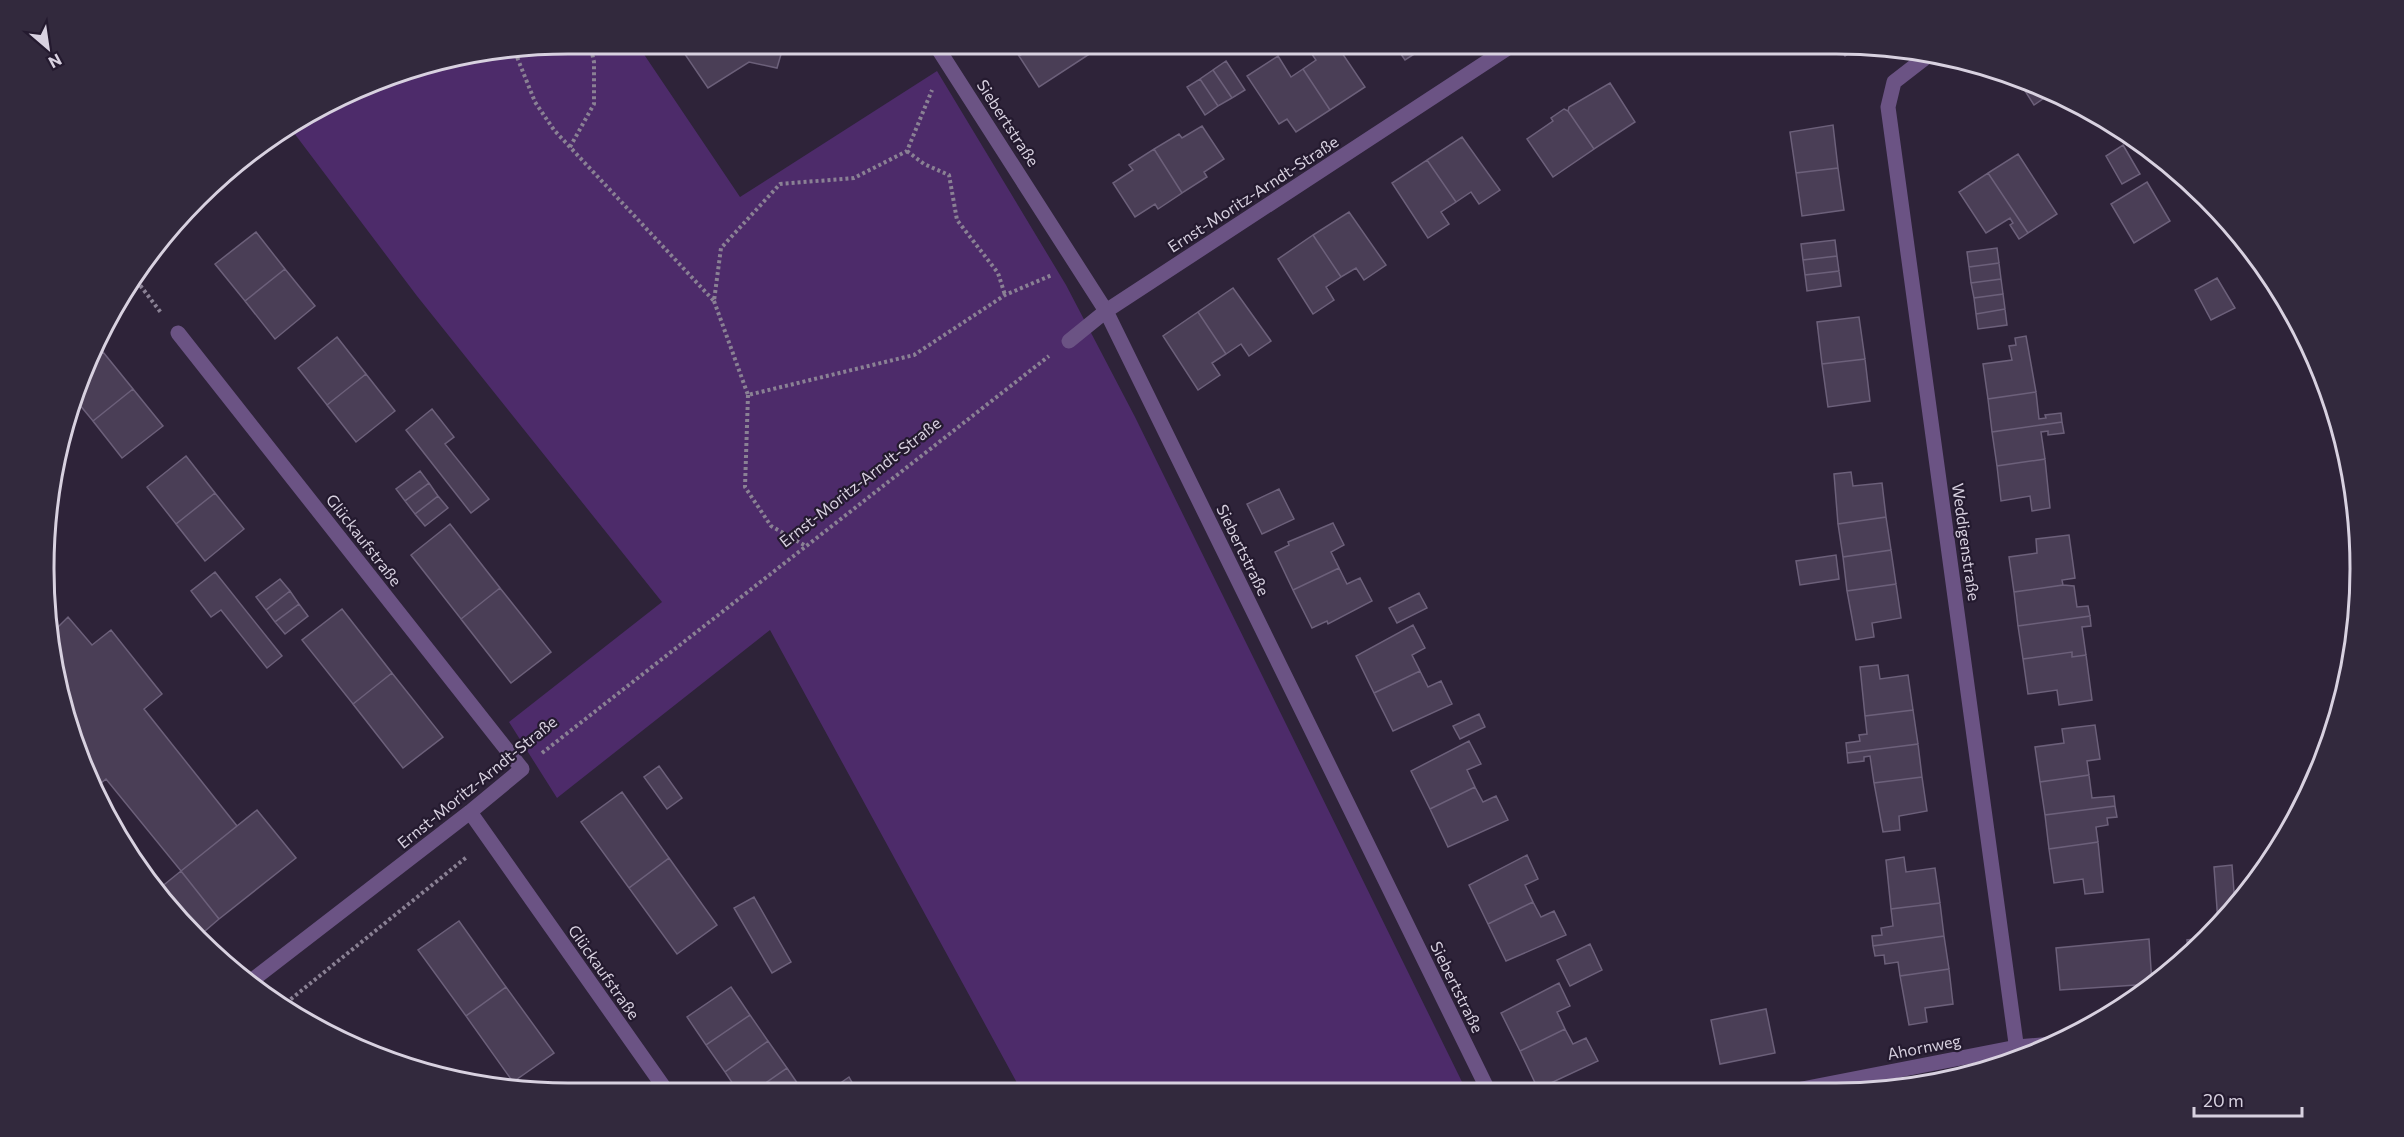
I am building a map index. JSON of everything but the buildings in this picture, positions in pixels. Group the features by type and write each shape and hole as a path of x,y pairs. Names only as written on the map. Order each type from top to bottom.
{"street":[{"name":"Siebertstraße","path":"942,54 1106,311 1485,1083"},
{"name":"Ernst-Moritz-Arndt-Straße","path":"1069,341 1106,311 1499,54"},
{"name":"Weddigenstraße","path":"1921,61 1894,82 1888,107 2018,1050"},
{"name":"Glückaufstraße","path":"178,333 522,769"},
{"name":"Ernst-Moritz-Arndt-Straße","path":"255,977 470,812 522,769"},
{"name":"Glückaufstraße","path":"470,812 661,1083"},
{"name":"Ahornweg","path":"1838,1083 2002,1056"}],"path":[{"path":"570,147 594,104 592,54"},
{"path":"516,57 535,102 554,130 714,301 748,395 745,487 771,526 806,546"},
{"path":"714,301 721,248 780,183 854,178 907,151 945,58"},
{"path":"907,151 924,164 949,176 957,220 998,273 1005,295"},
{"path":"748,395 914,355 1005,295 1077,264"},
{"path":"140,285 178,333"},
{"name":"Ernst-Moritz-Arndt-Straße","path":"522,769 1069,341"},
{"path":"290,1000 489,840"}],"shaded area":[{"path":"568,54 644,54 740,197 937,71 1066,285 1135,417 1463,1083 1017,1083 770,630 557,798 509,722 662,602 417,296 294,134 341,107 372,93 435,72 501,58"}]}
